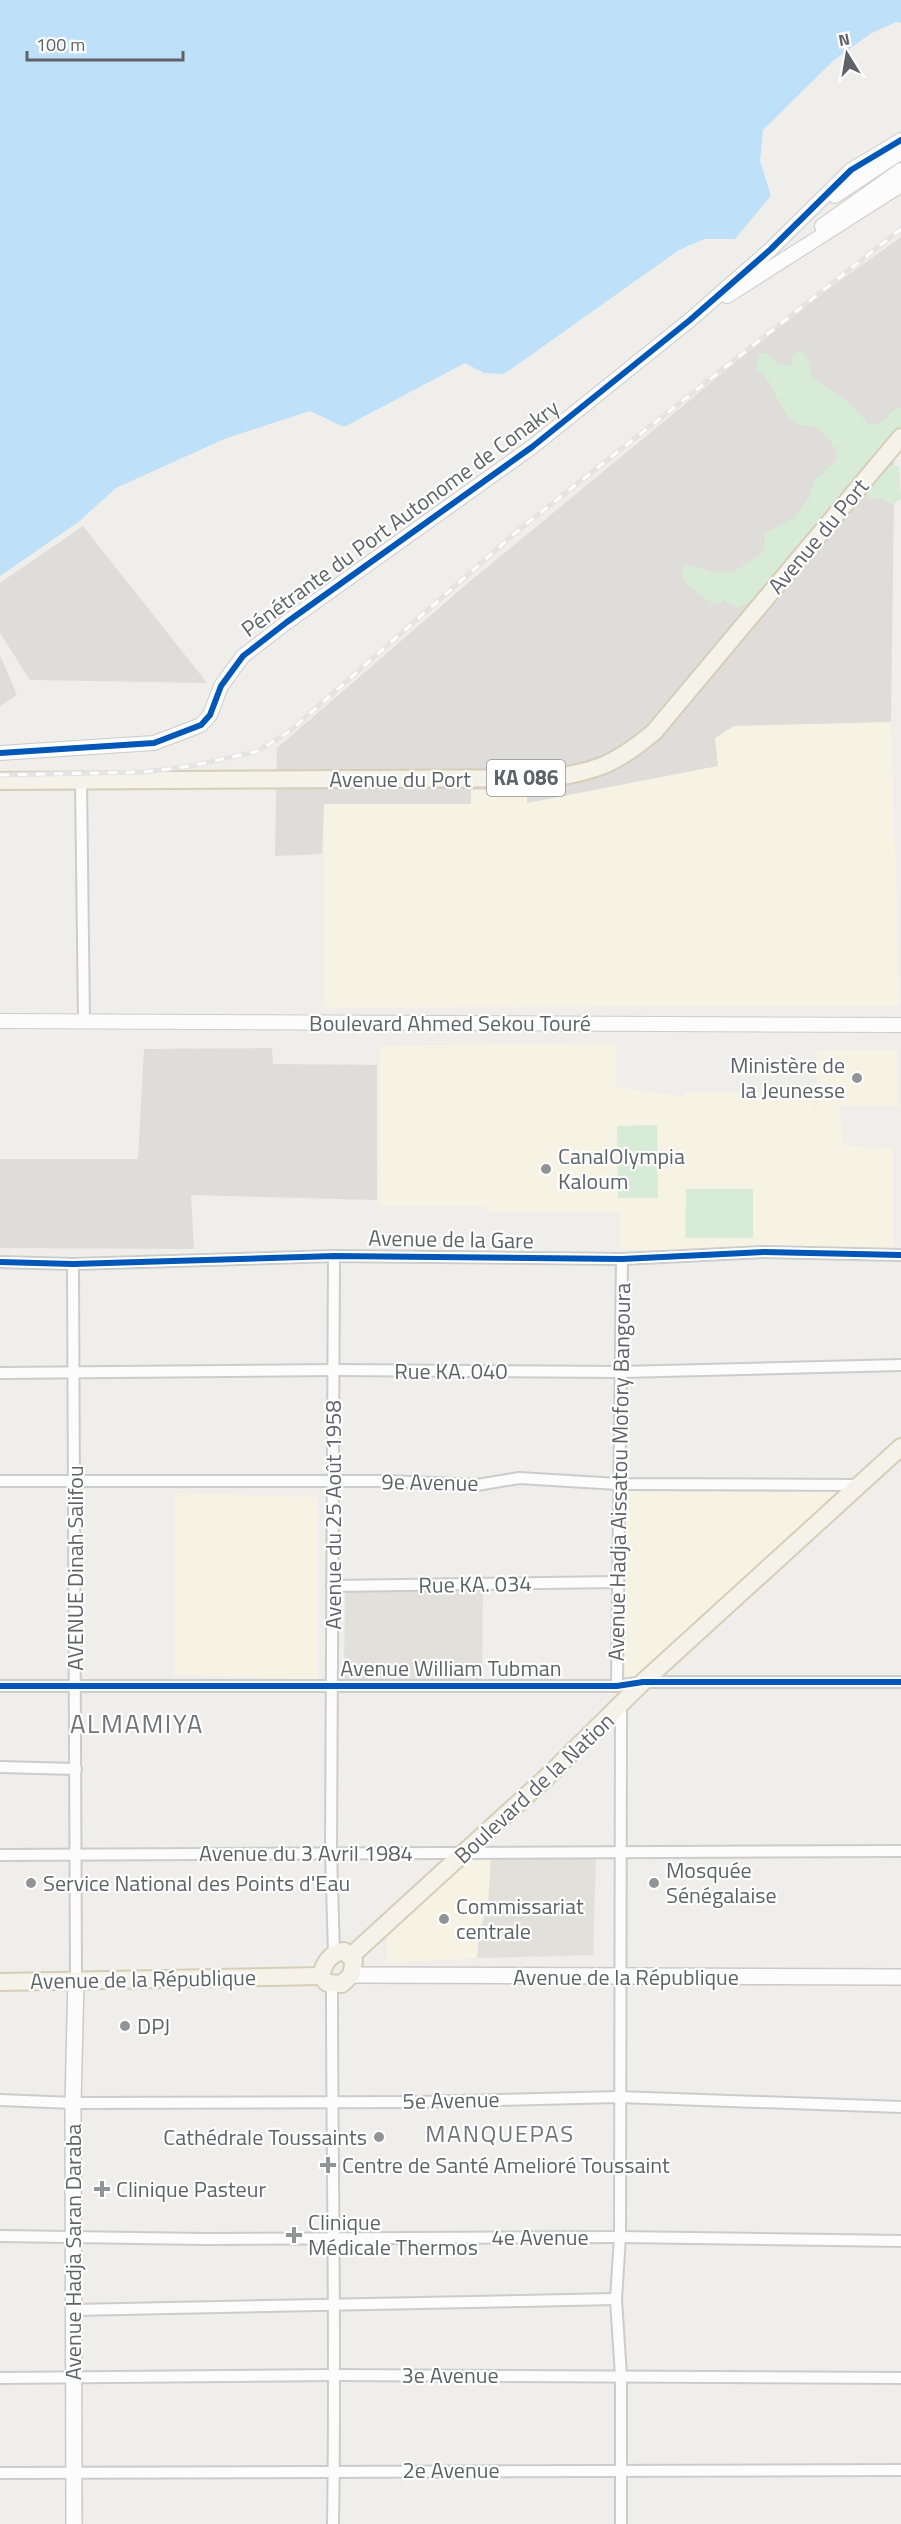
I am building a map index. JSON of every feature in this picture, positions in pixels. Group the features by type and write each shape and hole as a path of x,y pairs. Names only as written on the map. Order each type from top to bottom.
{"main road":[{"name":"Avenue du Port","path":"0,781 551,778 589,772 616,761 654,732 901,436"},
{"name":"Boulevard de la Nation","path":"342,1955 466,1852 621,1706 643,1682 901,1448"},
{"path":"342,1955 355,1966 351,1975 342,1984 327,1981 327,1960 342,1955"},
{"name":"Avenue de la République","path":"351,1975 901,1977"},
{"name":"Avenue Hadja Saran Daraba","path":"74,2524 73,2103 76,1980"},
{"name":"Avenue de la République","path":"0,1982 327,1981"}],"street":[{"path":"771,249 851,170 901,140"},
{"path":"690,320 771,249 850,185 901,152"},
{"path":"744,286 863,195 901,170"},
{"path":"690,320 901,185"},
{"name":"Pénétrante du Port Autonome de Conakry","path":"0,753 154,743 201,725 210,715 221,686 243,656 532,447 690,320"},
{"path":"81,781 84,1021"},
{"name":"Boulevard Ahmed Sekou Touré","path":"0,1021 901,1025"},
{"name":"Avenue de la Gare","path":"0,1262 73,1264 334,1256 622,1259 764,1252 901,1255"},
{"name":"Avenue du 25 Août 1958","path":"334,1256 332,1852 342,1955"},
{"name":"Avenue Hadja Aissatou Mofory Bangoura","path":"617,1686 622,1259"},
{"name":"AVENUE Dinah Salifou","path":"73,1264 76,1980"},
{"name":"Rue KA. 040","path":"0,1373 334,1370 622,1372 901,1365"},
{"name":"9e Avenue","path":"0,1481 332,1483 388,1481 477,1485 519,1478 618,1484 860,1485"},
{"name":"Rue KA. 034","path":"332,1586 617,1582"},
{"name":"Avenue William Tubman","path":"0,1686 617,1686 643,1682 901,1683"},
{"path":"621,1706 620,2237 616,2300 621,2376 621,2524"},
{"path":"0,1767 76,1769"},
{"name":"Avenue du 3 Avril 1984","path":"0,1855 901,1851"},
{"path":"327,1981 332,2101 332,2239 335,2306 333,2524"},
{"name":"5e Avenue","path":"0,2100 73,2103 416,2102 619,2097 901,2107"},
{"name":"4e Avenue","path":"0,2236 332,2239 620,2237 901,2241"},
{"path":"73,2310 616,2300"},
{"name":"3e Avenue","path":"0,2378 335,2374 901,2378"},
{"name":"2e Avenue","path":"0,2473 334,2470 901,2470"}],"shaded area":[{"path":"901,237 901,409 895,416 891,722 734,726 715,738 718,766 527,803 527,789 471,790 471,804 324,804 322,854 275,856 277,748 468,583 798,311"},
{"path":"83,526 207,683 30,680 0,633 0,583"},
{"path":"0,655 17,695 0,706"},
{"path":"891,722 900,1006 324,1007 324,804 471,804 471,790 528,789 528,803 718,766 714,738 734,726"},
{"path":"616,1043 616,1087 684,1097 685,1092 813,1092 814,1106 817,1105 817,1050 897,1050 899,1106 839,1106 844,1146 893,1148 893,1250 620,1250 620,1212 487,1212 486,1206 379,1206 380,1046"},
{"path":"272,1048 273,1064 377,1065 377,1200 191,1195 194,1249 0,1248 0,1159 138,1159 144,1049"},
{"path":"626,1490 845,1491 633,1682 619,1683"},
{"path":"175,1493 318,1497 318,1680 173,1674"},
{"path":"483,1588 482,1680 344,1679 345,1591"},
{"name":"Commissariat centrale","path":"476,1856 491,1858 488,1905 479,1933 477,1958 387,1963 387,1934"},
{"path":"596,1857 593,1955 477,1958 479,1933 488,1905 491,1858"}],"green space":[{"path":"801,350 808,360 812,377 850,404 868,424 879,424 897,407 901,409 901,430 887,466 899,466 901,499 891,505 882,499 869,498 865,491 758,598 736,608 724,600 719,605 703,597 687,584 681,575 685,564 719,573 735,570 753,560 764,551 765,533 794,518 810,496 814,481 837,459 833,446 825,434 817,428 794,422 783,409 762,374 756,369 759,353 768,354 779,364 793,366 791,356"},
{"path":"657,1125 658,1198 618,1198 617,1126"},
{"path":"686,1189 753,1189 753,1238 685,1238"}],"water":[{"path":"0,0 901,0 901,23 896,22 870,34 833,61 763,130 760,161 771,196 735,239 704,239 679,250 504,374 484,373 465,363 344,427 310,411 224,439 116,488 77,523 0,576"}],"railway":[{"path":"0,775 144,772 191,766 258,751 290,731 521,528 901,229"}],"cycle path":[{"path":"0,753 154,743 201,725 210,715 221,686 243,656 532,447 690,320 771,249 851,170 901,140"},
{"path":"0,1262 73,1264 334,1256 622,1259 764,1252 901,1255"},
{"path":"0,1686 617,1686 643,1682 901,1682"}],"place":[{"name":"Ministère de la Jeunesse","path":"857,1078"},
{"name":"CanalOlympia Kaloum","path":"546,1169"},
{"name":"Service National des Points d'Eau","path":"31,1883"},
{"name":"Mosquée Sénégalaise","path":"654,1883"},
{"name":"Commissariat centrale","path":"444,1919"},
{"name":"DPJ","path":"125,2026"},
{"name":"Cathédrale Toussaints","path":"379,2137"},
{"name":"Centre de Santé Amelioré Toussaint","path":"328,2165"},
{"name":"Clinique Pasteur","path":"102,2189"},
{"name":"Clinique Médicale Thermos","path":"294,2235"}],"district":[{"name":"ALMAMIYA","path":"137,1724"},
{"name":"MANQUEPAS","path":"500,2134"}]}
